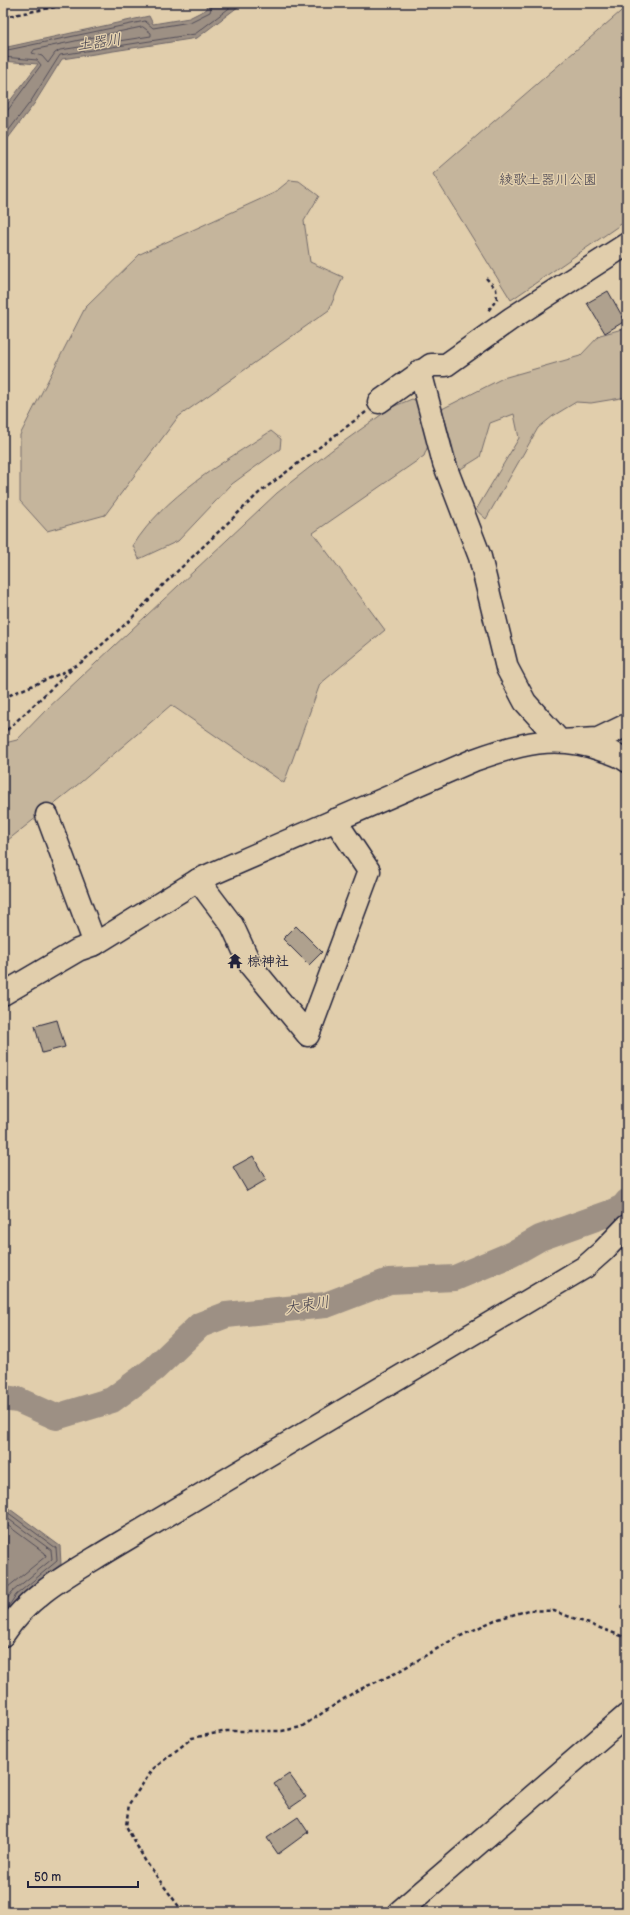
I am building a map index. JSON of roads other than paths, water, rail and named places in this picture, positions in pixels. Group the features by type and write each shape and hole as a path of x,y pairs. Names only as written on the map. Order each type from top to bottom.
{"street":[{"path":"379,402 420,371 431,365 446,365 512,318 627,244"},
{"path":"420,371 444,463 480,557 507,668 525,702 560,741 588,745 621,756 627,761"},
{"path":"3,994 78,950 95,944 198,880 335,820 488,755 533,742 598,739 627,725"},
{"path":"47,815 95,944"},
{"path":"198,880 232,926 251,966 308,1035 369,871 335,820"},
{"path":"3,1636 18,1615 36,1597 63,1578 585,1267 627,1226"},
{"path":"399,1912 627,1715"}],"water":[{"name":"土器川","path":"205,3 243,3 197,38 62,59 34,104 3,145 3,110 38,64 3,61 3,48 149,16 153,24 189,18 207,9"},
{"path":"3,1504 60,1546 61,1564 18,1598 3,1622"}],"waterway":[{"name":"大束川","path":"3,1398 18,1400 56,1417 112,1400 154,1369 200,1325 226,1315 326,1305 389,1281 455,1278 512,1254 540,1238 610,1213 623,1207 627,1202"}],"place":[{"name":"椋神社","path":"235,961"}],"park label":[{"name":"綾歌土器川公園","path":"548,179"}]}
